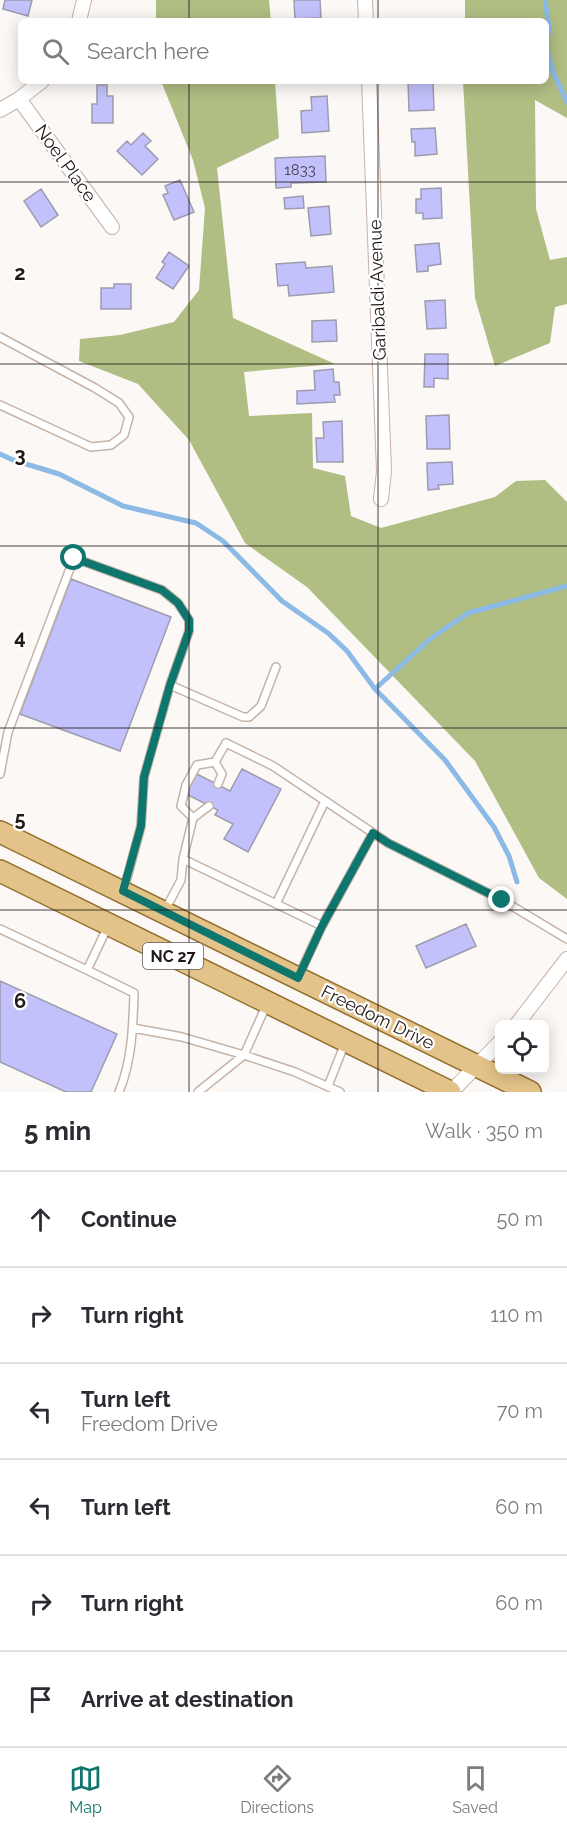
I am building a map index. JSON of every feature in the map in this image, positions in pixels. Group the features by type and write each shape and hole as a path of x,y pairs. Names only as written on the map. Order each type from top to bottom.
{"main road":[{"name":"Freedom Drive","path":"0,832 530,1092"},
{"name":"Freedom Drive","path":"0,871 450,1092"}],"street":[{"path":"80,18 84,0"},
{"path":"365,0 366,18"},
{"path":"0,110 38,84"},
{"name":"Garibaldi Avenue","path":"369,84 384,471 381,499"},
{"name":"Noel Place","path":"19,99 112,227"},
{"path":"520,1020 567,960"},
{"path":"450,1092 495,1047"}],"lane":[{"path":"0,337 95,388 119,403 129,417 124,435 111,445 91,447 0,405"},
{"path":"0,774 8,732 74,558 162,590 178,603 189,620 189,631 170,685 144,777 141,826 123,891"},
{"path":"170,685 243,717 249,717 261,706 276,667"},
{"path":"215,762 226,743 273,766 388,843 502,900 567,939"},
{"path":"215,762 222,774 218,784"},
{"path":"193,818 181,806 186,785 197,765 215,762"},
{"path":"276,904 325,801"},
{"path":"164,912 181,880 183,859 193,818 209,806"},
{"path":"298,978 322,926 373,833"},
{"path":"183,859 322,926"},
{"path":"87,970 109,925"},
{"path":"0,929 134,993 133,1028 125,1078 119,1092"},
{"path":"198,1092 244,1055 268,1003"},
{"path":"133,1028 182,1037 244,1055 285,1068 340,1092"},
{"path":"328,1086 346,1041"}],"green space":[{"path":"156,0 269,0 271,18 156,18"},
{"path":"465,0 567,0 567,118 535,100 536,209 550,260 567,257 567,304 555,307 550,343 495,366 475,298 463,84 549,84 549,18 465,18"},
{"path":"162,84 275,84 279,138 217,168 233,318 335,364 244,372 249,416 312,413 313,468 345,476 351,516 381,528 495,497 516,481 545,480 567,502 567,899 539,878 475,761 307,587 245,543 189,440 138,384 79,361 80,339 120,335 174,322 199,290 205,208 193,160"}],"building":[{"path":"5,0 32,0 28,16 3,9"},
{"path":"294,0 320,0 321,18 295,18"},
{"path":"408,84 433,84 434,110 409,111"},
{"path":"97,85 107,85 107,96 113,96 113,123 92,123 92,104 97,104"},
{"path":"327,96 329,131 302,133 301,111 312,110 311,97"},
{"path":"435,128 437,154 415,156 415,142 412,142 411,129"},
{"path":"143,133 151,141 145,146 158,159 142,175 117,151 127,141 131,145"},
{"path":"325,156 326,182 291,183 291,187 276,188 275,158"},
{"path":"180,180 194,212 174,220 163,195 168,193 165,186"},
{"path":"441,188 442,218 423,219 423,213 416,213 416,199 421,199 421,189"},
{"path":"41,189 58,215 41,227 24,201"},
{"path":"303,196 304,208 285,209 284,198"},
{"path":"329,206 331,234 311,236 308,208"},
{"path":"439,243 441,264 428,266 428,271 417,272 415,245"},
{"path":"169,252 189,266 173,289 156,278"},
{"path":"305,262 306,268 332,266 334,292 289,296 288,285 278,286 276,264"},
{"path":"114,284 131,284 131,309 101,309 101,288 114,288"},
{"path":"445,300 446,328 427,329 425,301"},
{"path":"336,320 337,341 312,342 312,321"},
{"path":"425,354 448,354 448,379 434,378 434,387 424,387"},
{"path":"333,369 334,382 339,382 340,395 334,395 335,402 297,404 297,391 315,390 314,371"},
{"path":"449,415 450,449 427,449 426,416"},
{"path":"342,421 343,462 317,462 316,438 324,438 323,422"},
{"path":"452,462 453,484 438,485 439,489 428,490 427,463"},
{"path":"71,579 171,617 120,751 20,714"},
{"path":"242,769 281,789 248,852 224,839 233,824 215,815 218,810 186,794 197,774 230,791"},
{"path":"466,924 476,946 426,968 416,946"},
{"path":"0,981 117,1034 91,1092 66,1092 0,1062"}],"waterway":[{"path":"545,0 548,18"},
{"path":"549,57 553,72 567,102"},
{"path":"0,454 59,474 123,506 196,523 223,541 282,601 328,633 347,651 375,689 445,760 494,827 509,856 517,882"},
{"path":"375,689 430,639 468,613 567,586"}],"route":[{"path":"74,558 162,590 178,603 189,620 189,631 170,685 144,777 141,826 123,891 298,978 322,926 373,833 388,843 502,900"}]}
